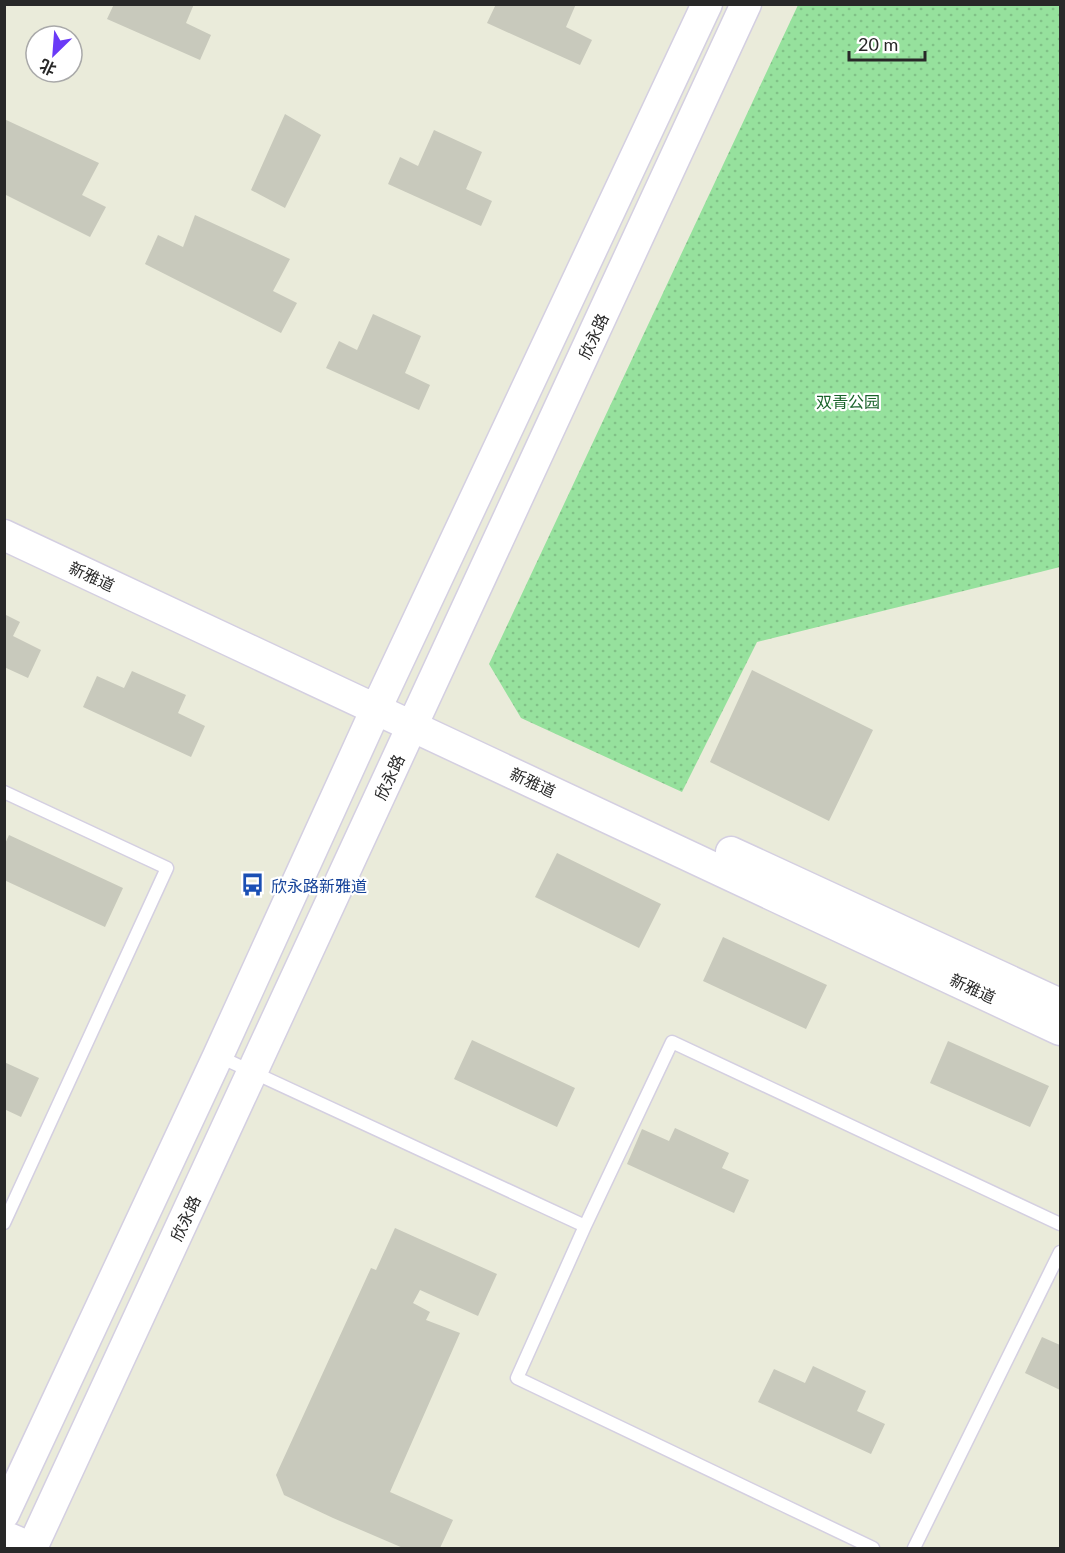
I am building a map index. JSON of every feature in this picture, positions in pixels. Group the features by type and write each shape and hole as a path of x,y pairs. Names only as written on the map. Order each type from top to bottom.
{"street":[{"path":"4,1514 218,1056 380,700 707,4"},
{"name":"欣永路","path":"32,1548 746,4"},
{"name":"新雅道","path":"4,515 380,700"},
{"name":"新雅道","path":"4,536 380,700 1060,1004"},
{"name":"新雅道","path":"417,717 1060,1030"},
{"path":"4,1536 32,1548"}],"lane":[{"path":"4,792 167,868 4,1223"},
{"path":"873,1548 517,1378 585,1226 672,1042 1060,1224"},
{"path":"218,1056 585,1226"},
{"path":"914,1548 1060,1252"}],"green space":[{"name":"双青公园","path":"798,5 1060,5 1060,567 757,642 682,792 521,718 489,664"}],"building":[{"path":"114,4 194,4 186,23 211,35 200,60 107,19"},
{"path":"496,4 576,4 566,27 592,40 580,65 487,23"},
{"path":"285,114 321,135 285,208 251,190"},
{"path":"4,119 99,163 82,195 106,207 90,237 4,194"},
{"path":"434,130 482,152 466,189 492,201 481,226 388,184 400,157 418,166"},
{"path":"195,215 290,259 273,291 297,303 281,333 145,264 158,235 183,247"},
{"path":"373,314 421,336 405,373 430,385 419,410 326,368 339,341 357,350"},
{"path":"4,614 20,622 13,636 41,650 28,678 4,667"},
{"path":"752,670 873,730 829,821 710,762"},
{"path":"132,671 186,695 178,713 205,726 191,757 83,707 97,676 124,688"},
{"path":"9,835 123,888 105,927 4,880 4,846"},
{"path":"557,853 661,904 639,948 535,897"},
{"path":"723,937 827,985 806,1029 703,981"},
{"path":"472,1040 575,1088 557,1127 454,1079"},
{"path":"948,1041 1049,1086 1030,1127 930,1083"},
{"path":"4,1062 39,1078 21,1117 4,1109"},
{"path":"675,1128 729,1153 722,1168 749,1180 734,1213 627,1164 642,1129 669,1141"},
{"path":"395,1228 497,1274 478,1316 420,1290 413,1303 430,1312 426,1320 460,1333 390,1492 453,1520 440,1548 403,1548 333,1518 284,1495 276,1475 371,1268 376,1270"},
{"path":"1042,1337 1060,1345 1060,1390 1025,1373"},
{"path":"813,1366 866,1391 857,1411 885,1424 871,1454 758,1402 774,1369 805,1383"}],"place":[{"name":"欣永路新雅道","path":"253,885"}]}
